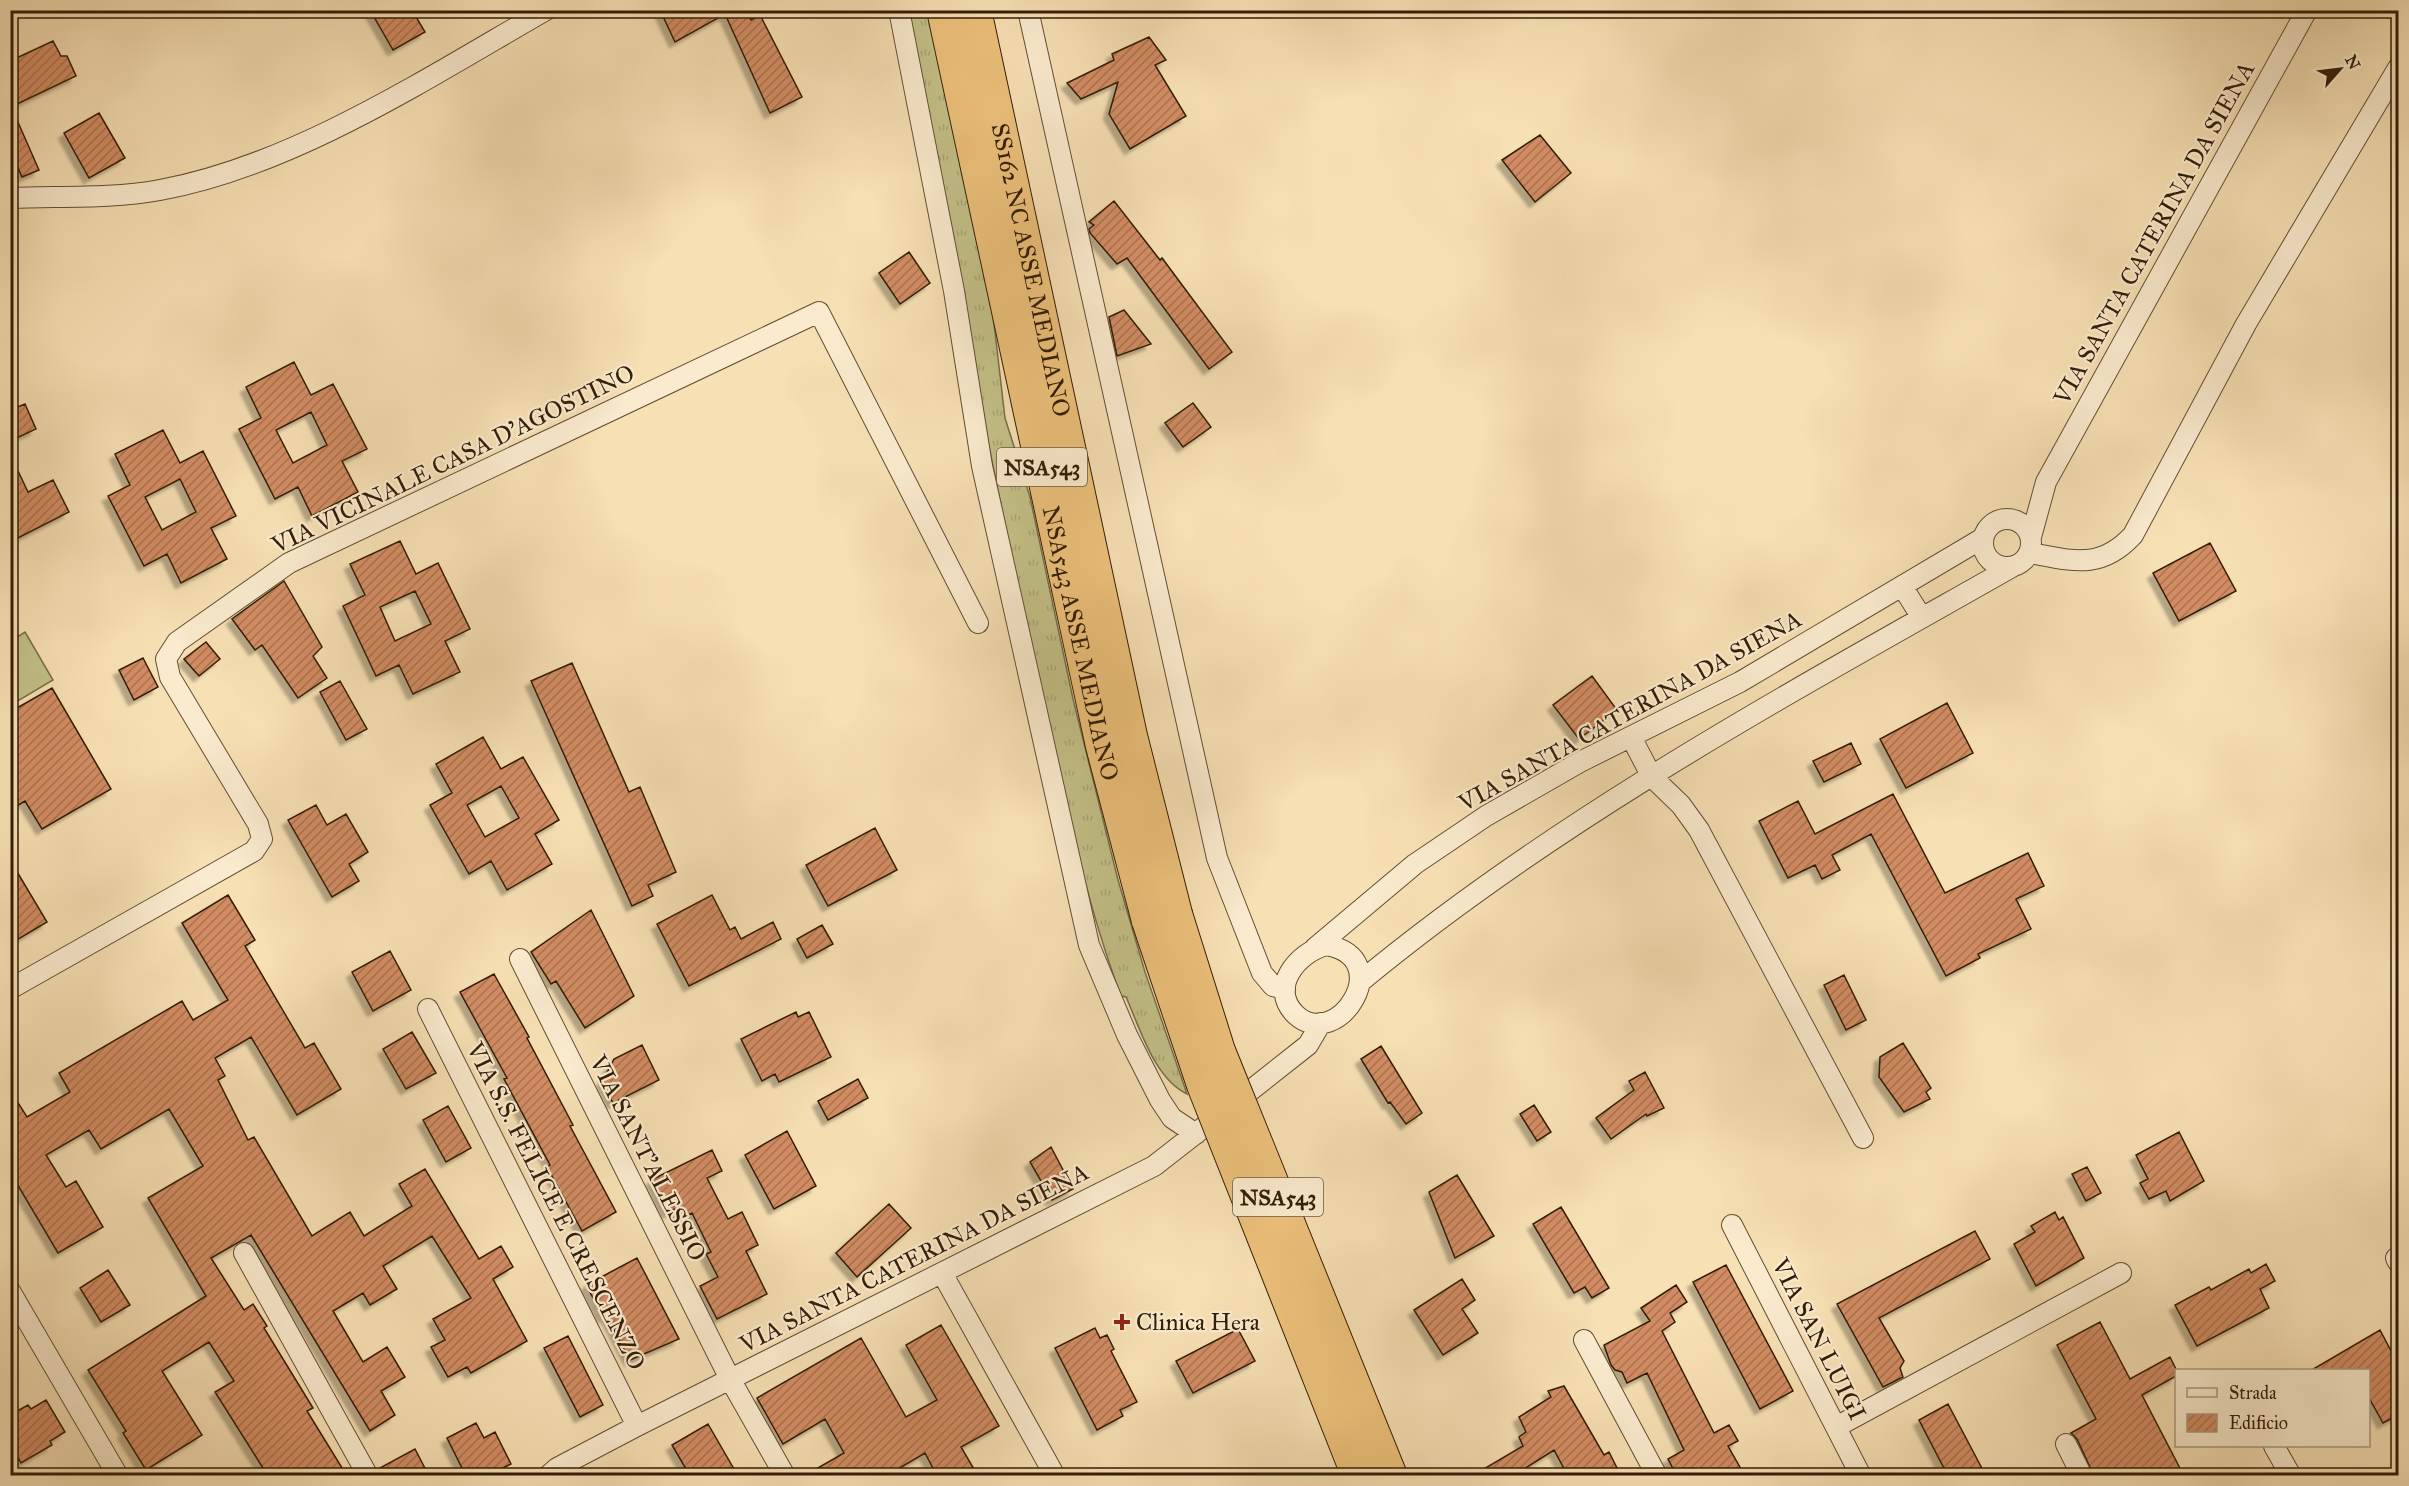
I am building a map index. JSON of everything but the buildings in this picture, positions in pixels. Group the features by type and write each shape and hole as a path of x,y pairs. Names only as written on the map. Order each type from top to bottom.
{"highway":[{"name":"NSA543 ASSE MEDIANO","path":"943,10 1102,746 1162,918 1219,1051 1391,1476"},
{"name":"SS162 NC ASSE MEDIANO","path":"975,10 1131,736 1162,918 1203,1085 1358,1476"}],"street":[{"path":"10,198 118,196 160,190 229,173 341,125 546,10"},
{"path":"899,10 954,291 982,466 1089,945 1127,1035 1160,1100 1172,1118 1196,1134"},
{"path":"1028,10 1217,858 1262,973 1273,986 1285,989"},
{"name":"VIA SANTA CATERINA DA SIENA","path":"2046,482 2307,10"},
{"path":"2030,545 2072,560 2102,559 2119,550 2133,534 2252,315 2398,68"},
{"name":"VIA VICINALE CASA D'AGOSTINO","path":"10,989 254,851 262,839 258,824 170,677 166,659 177,642 289,563 819,312 978,623"},
{"path":"2012,567 1996,565 1990,561 1983,546 1983,538 1992,524 2007,518 2046,482"},
{"path":"1360,982 1424,931 1519,863 1652,777 1751,715 2025,559 2046,482"},
{"path":"2007,518 2023,524 2030,545"},
{"name":"VIA SANTA CATERINA DA SIENA","path":"1315,948 1380,891 1450,839 1542,783 1740,682 1983,538"},
{"path":"1902,586 1922,618"},
{"path":"1631,737 1652,777 1686,811 1700,830 1863,1138"},
{"path":"1326,945 1341,948 1350,954 1357,968 1360,982 1358,995 1350,1008 1337,1017 1321,1023 1307,1022 1295,1014 1287,1002 1285,989 1287,976 1294,964 1315,948 1326,945"},
{"name":"VIA SANT'ALESSIO","path":"520,959 730,1379 785,1476"},
{"name":"VIA S.S. FELICE E CRESCENZO","path":"428,1009 637,1426"},
{"path":"1287,1061 1294,1047 1295,1014"},
{"name":"VIA SANTA CATERINA DA SIENA","path":"555,1473 637,1426 1154,1166 1308,1045 1321,1023"},
{"name":"VIA SAN LUIGI","path":"1732,1225 1862,1476"},
{"path":"244,1252 368,1476"},
{"path":"942,1273 1055,1476"},
{"path":"1836,1427 2121,1273"},
{"path":"10,1291 118,1476"},
{"path":"1584,1340 1657,1476"},
{"path":"2066,1444 2082,1476"},
{"path":"2275,1447 2291,1476"}],"green space":[{"path":"906,11 930,11 993,315 1005,418 1030,497 1073,699 1118,880 1145,972 1187,1094 1175,1087 1157,1064 1149,1051 1126,997 1121,996 1094,915 1083,873 1000,500"},
{"path":"25,632 53,680 11,705 11,641"}],"place":[{"name":"Clinica Hera","path":"1122,1322"}]}
